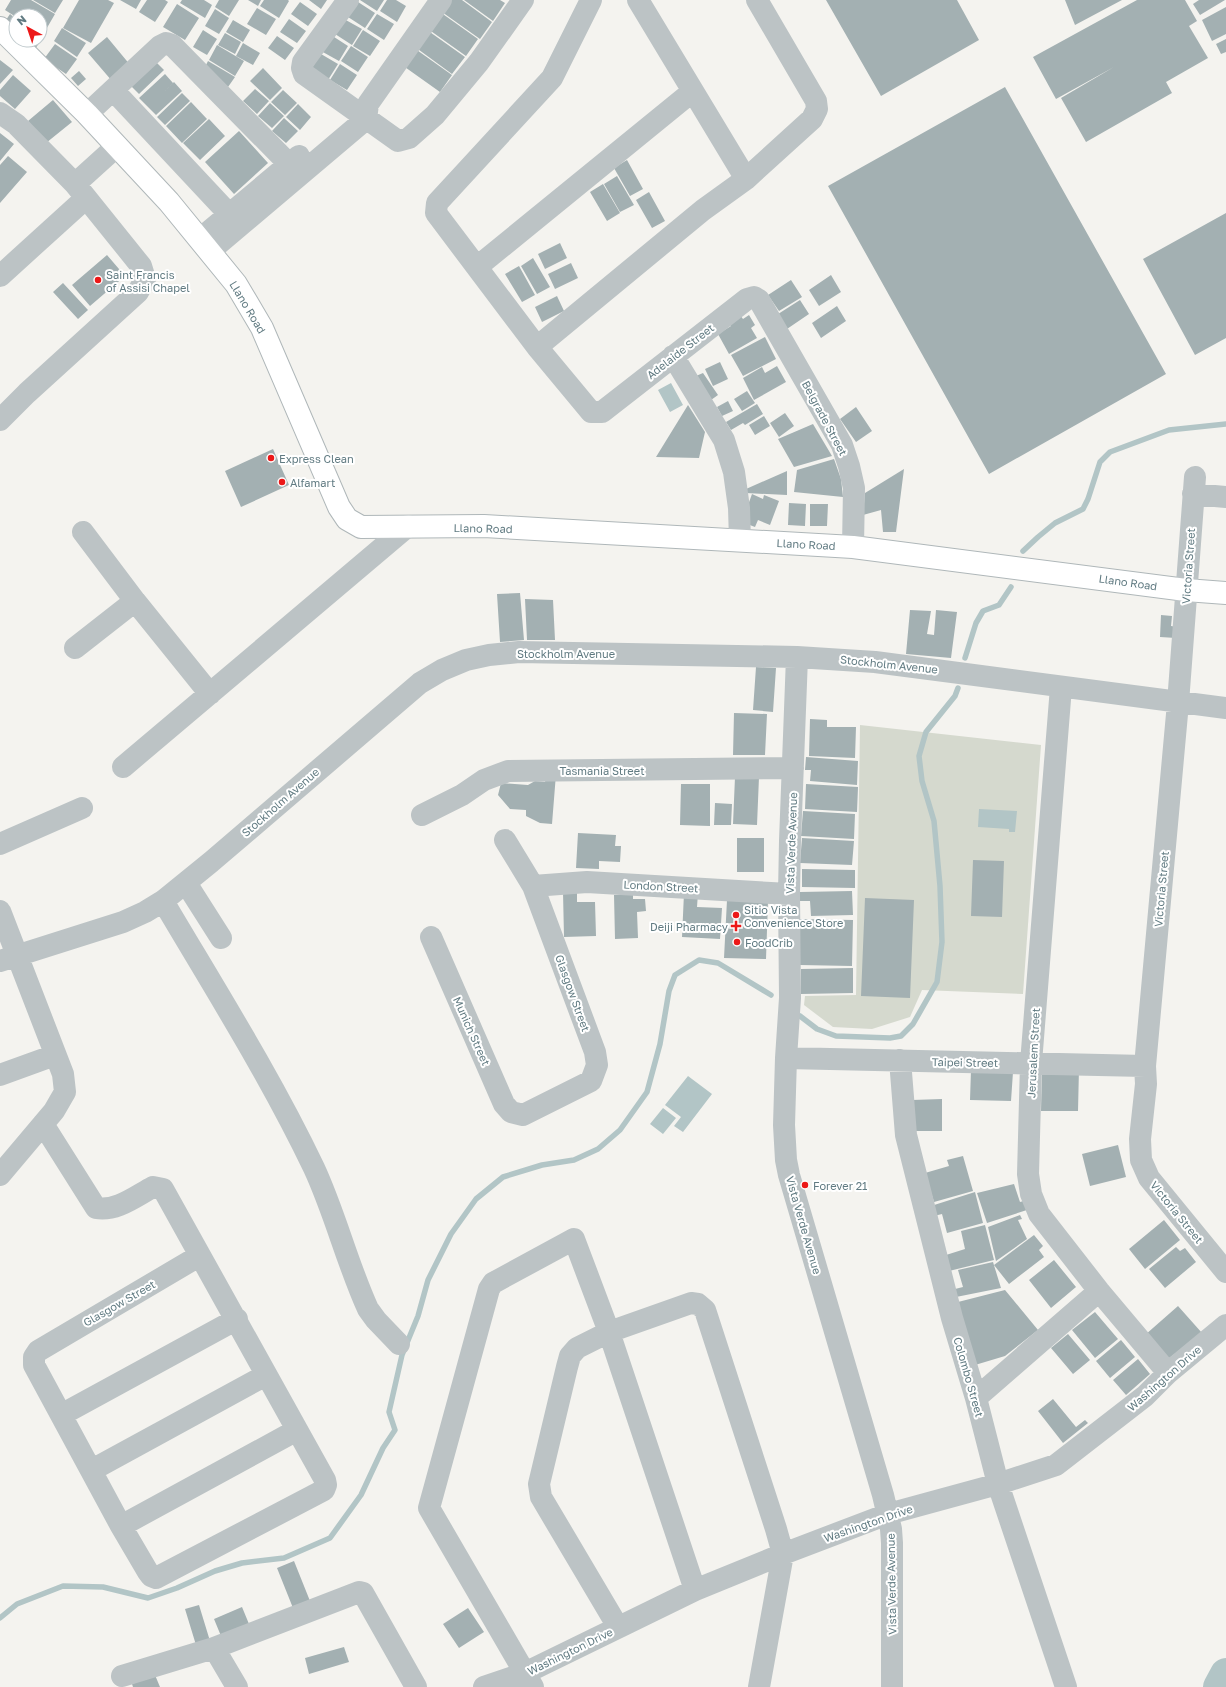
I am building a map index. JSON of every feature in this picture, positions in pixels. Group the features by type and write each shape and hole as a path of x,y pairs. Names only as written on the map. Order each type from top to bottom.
{"main road":[{"name":"Llano Road","path":"0,28 87,114 169,202 236,284 262,328 339,507 347,519 361,527 484,526 853,547 1186,590 1226,593"}],"street":[{"path":"348,0 303,62 302,68 304,74 362,111 398,141 409,138 434,116 480,62 523,0"},
{"path":"205,245 362,111 441,0"},
{"path":"591,0 552,78 437,203 436,213 537,347 703,210 746,179 812,119 817,109 816,100 757,0"},
{"path":"638,0 746,179"},
{"path":"87,114 160,46 166,43 172,45 289,164"},
{"path":"113,90 229,214"},
{"path":"477,267 693,91"},
{"path":"205,245 229,214 289,164 362,111"},
{"path":"0,113 16,124 81,191 141,266 145,279 138,292 27,393 0,420"},
{"path":"0,276 81,191 117,146"},
{"name":"Adelaide Street","path":"537,347 590,412 602,412 747,299 754,297 760,300"},
{"name":"Belgrade Street","path":"760,300 842,445 850,466 854,488 853,547"},
{"path":"672,356 724,440 734,472 739,508 740,540"},
{"name":"Victoria Street","path":"1226,497 1194,486 1178,703 1145,1066 1146,1084 1140,1139 1141,1160 1149,1178 1226,1272"},
{"path":"123,767 408,526"},
{"path":"83,532 135,601 210,694"},
{"path":"75,648 135,601"},
{"name":"Stockholm Avenue","path":"8,959 123,922 145,912 163,901 420,683 442,670 466,660 489,655 519,652 797,657 875,662 1178,703 1226,708"},
{"name":"Vista Verde Avenue","path":"797,657 789,894 790,998 786,1058 784,1144 789,1175 888,1514 892,1543 892,1687"},
{"name":"Jerusalem Street","path":"1061,687 1031,1063 1028,1174 1031,1194 1039,1214 1099,1291 1168,1373"},
{"name":"Tasmania Street","path":"422,815 462,795 484,780 508,771 793,768"},
{"path":"0,844 82,808"},
{"name":"Glasgow Street","path":"505,840 534,886 595,1052 597,1065 591,1081 523,1115"},
{"name":"London Street","path":"534,886 587,882 789,894"},
{"path":"186,883 221,938"},
{"path":"163,901 236,1025 302,1145 326,1198 368,1309 398,1344"},
{"path":"0,911 8,959 55,1055 63,1074 65,1092 54,1111 0,1175"},
{"name":"Munich Street","path":"431,937 504,1104 511,1112 523,1115"},
{"path":"0,1075 55,1055"},
{"name":"Taipei Street","path":"786,1058 1145,1066"},
{"name":"Colombo Street","path":"900,1060 906,1135 952,1318 976,1398 998,1484 1066,1687"},
{"path":"43,1124 96,1208 112,1208 153,1187 163,1189 199,1256 237,1319 296,1430 325,1480 326,1485 324,1490 156,1578 151,1576 148,1572 121,1526 61,1415 237,1319"},
{"path":"529,1680 429,1508 489,1289 493,1283 574,1239 609,1332 695,1590"},
{"name":"Glasgow Street","path":"61,1415 34,1365 34,1357 38,1351 199,1256"},
{"path":"976,1398 1099,1291"},
{"path":"618,1628 541,1497 539,1484 570,1356 577,1348 609,1332 691,1303 698,1304 704,1310 783,1554 759,1687"},
{"name":"Washington Drive","path":"484,1687 529,1680 618,1628 695,1590 783,1554 888,1514 998,1484 1056,1465 1145,1396 1168,1373 1226,1325"},
{"path":"92,1470 266,1375"},
{"path":"121,1526 296,1430"},
{"path":"122,1676 214,1648 361,1592 416,1687"},
{"path":"214,1648 237,1687"}],"shaded area":[{"path":"671,383 683,405 670,412 658,390"},
{"path":"860,725 1041,745 1023,994 922,990 910,1017 872,1029 833,1027 804,1005 805,996 856,995"},
{"path":"979,809 1017,811 1015,832 1009,832 1009,829 978,827"},
{"path":"688,1076 712,1094 683,1132 674,1126 681,1117 665,1105"},
{"path":"663,1108 676,1118 663,1134 650,1124"}],"building":[{"path":"11,0 31,0 45,8 8,8 8,12 5,10"},
{"path":"33,0 63,0 55,13"},
{"path":"79,0 108,0 114,3 91,43 63,28"},
{"path":"120,0 141,0 136,9"},
{"path":"147,0 165,0 168,2 155,22 139,12"},
{"path":"182,0 204,0 212,5 205,18 180,3"},
{"path":"219,0 239,0 229,16 215,7"},
{"path":"248,0 261,0 258,6"},
{"path":"264,0 289,1 279,18 260,6"},
{"path":"309,0 327,0 321,9"},
{"path":"360,0 384,0 377,11"},
{"path":"387,0 396,0 406,6 397,22 380,11"},
{"path":"450,0 462,0 492,22 480,39 442,12"},
{"path":"464,0 500,0 505,3 493,21"},
{"path":"826,0 957,0 979,40 881,96"},
{"path":"1065,0 1122,0 1075,25"},
{"path":"1137,0 1185,0 1197,21 1189,26 1208,58 1166,82 1172,93 1086,142 1061,98 1114,67 1056,99 1033,57"},
{"path":"1199,0 1225,0 1200,15 1193,4"},
{"path":"300,2 317,14 308,26 291,14"},
{"path":"358,2 375,13 365,28 348,17"},
{"path":"177,4 199,18 185,40 163,27"},
{"path":"1226,7 1226,34 1212,41 1202,20"},
{"path":"257,8 276,19 266,35 247,24"},
{"path":"215,9 229,18 219,34 205,26"},
{"path":"48,10 55,14 48,26"},
{"path":"440,12 478,39 466,56 428,29"},
{"path":"377,14 394,24 384,40 367,29"},
{"path":"8,17 8,26 4,23"},
{"path":"289,19 306,31 297,43 280,32"},
{"path":"344,19 362,29 352,45 335,34"},
{"path":"233,20 250,30 243,42 226,32"},
{"path":"62,28 86,43 77,57 54,41"},
{"path":"203,30 217,39 207,55 193,47"},
{"path":"363,30 380,41 370,56 353,46"},
{"path":"427,30 465,57 452,74 415,47"},
{"path":"225,33 241,42 235,54 218,45"},
{"path":"331,35 348,46 339,61 321,51"},
{"path":"277,36 294,48 285,60 268,48"},
{"path":"107,37 131,66 112,81 88,53"},
{"path":"1226,39 1226,52 1221,54 1216,44"},
{"path":"243,43 260,53 253,65 236,56"},
{"path":"55,44 77,59 66,74 44,59"},
{"path":"217,45 244,61 235,76 209,60"},
{"path":"351,46 368,57 358,72 341,61"},
{"path":"29,48 36,48 33,52"},
{"path":"414,48 452,75 440,92 402,65"},
{"path":"321,54 338,64 328,80 311,69"},
{"path":"0,60 13,70 0,84"},
{"path":"208,61 235,77 228,87 206,65"},
{"path":"156,62 164,70 139,94 131,86"},
{"path":"340,64 357,75 347,90 330,80"},
{"path":"263,68 282,88 270,100 250,81"},
{"path":"79,71 86,79 78,86 71,78"},
{"path":"165,74 182,91 156,115 139,98"},
{"path":"13,75 31,91 15,109 0,96 0,90"},
{"path":"1005,87 1166,374 989,474 828,186"},
{"path":"255,89 269,101 257,114 243,101"},
{"path":"283,90 297,103 285,115 271,102"},
{"path":"182,93 190,101 165,125 157,117"},
{"path":"53,100 72,122 46,143 28,121"},
{"path":"191,102 207,119 182,143 166,126"},
{"path":"270,103 284,116 272,128 258,116"},
{"path":"298,104 311,117 300,130 286,117"},
{"path":"284,118 298,131 286,143 272,131"},
{"path":"209,119 225,136 200,160 183,143"},
{"path":"239,131 268,163 234,194 205,162"},
{"path":"0,133 14,144 0,161"},
{"path":"8,156 27,172 0,203 0,165"},
{"path":"627,160 643,189 630,196 614,168"},
{"path":"617,176 634,205 620,212 604,184"},
{"path":"603,184 620,213 607,221 590,192"},
{"path":"649,192 665,221 652,228 636,200"},
{"path":"1226,213 1226,338 1195,355 1143,259"},
{"path":"560,243 567,258 545,269 538,254"},
{"name":"Saint Francis of Assisi Chapel","path":"107,255 125,276 90,306 72,285"},
{"path":"533,258 550,287 537,294 521,266"},
{"path":"571,263 578,278 555,289 548,274"},
{"path":"519,266 535,295 522,302 505,274"},
{"path":"831,275 841,292 819,306 809,290"},
{"path":"791,280 802,297 779,311 768,295"},
{"path":"63,283 88,310 78,319 53,292"},
{"path":"557,296 564,311 542,322 535,307"},
{"path":"800,300 809,314 784,331 775,316"},
{"path":"837,306 846,321 821,338 812,323"},
{"path":"740,315 743,319 749,315 755,325 751,328 757,338 729,354 718,334 731,326 728,322"},
{"path":"765,337 776,359 743,376 731,355"},
{"path":"720,362 728,379 713,386 705,369"},
{"path":"777,366 786,382 754,400 743,378 762,367 765,373"},
{"path":"703,373 718,395 711,400 696,376"},
{"path":"747,391 755,403 742,411 734,399"},
{"path":"728,401 733,411 722,416 717,407"},
{"path":"757,404 763,414 745,425 743,423 731,430 726,422"},
{"path":"688,405 705,432 699,458 656,457"},
{"path":"856,407 872,431 856,442 840,419"},
{"path":"785,413 794,426 779,437 770,423"},
{"path":"764,416 770,426 755,435 749,425"},
{"path":"813,424 832,456 794,467 778,439"},
{"path":"273,449 289,485 241,507 225,471"},
{"path":"834,459 841,479 843,497 794,492 797,470"},
{"path":"904,469 896,532 883,532 881,510 863,515 865,493"},
{"path":"787,471 787,495 746,493 746,489"},
{"path":"752,494 763,499 764,495 779,501 770,525 758,520 755,527 742,522"},
{"path":"789,503 806,504 805,526 788,525"},
{"path":"810,504 828,504 827,526 810,526"},
{"path":"520,593 524,640 500,642 497,594"},
{"path":"525,599 553,600 555,640 527,640"},
{"path":"910,610 931,611 927,634 934,635 936,610 957,612 951,658 906,654"},
{"path":"1161,615 1172,616 1171,626 1177,627 1176,638 1160,637"},
{"path":"756,667 776,668 773,712 753,710"},
{"path":"734,713 767,714 765,755 733,755"},
{"path":"810,719 827,720 827,727 856,727 855,758 809,756"},
{"path":"806,757 858,761 857,785 810,781 811,770 805,770"},
{"path":"547,773 556,774 552,824 540,823 526,816 526,810 510,809 498,795 501,783 528,785 535,781 545,782"},
{"path":"735,777 759,777 757,825 733,824"},
{"path":"681,784 710,784 710,826 680,825"},
{"path":"806,784 858,787 857,812 805,809"},
{"path":"715,803 732,804 731,825 714,825"},
{"path":"803,811 855,814 854,839 801,836"},
{"path":"578,833 616,835 615,846 621,846 620,862 599,861 599,869 576,868"},
{"path":"737,838 764,838 764,872 737,872"},
{"path":"802,838 854,841 852,865 800,863"},
{"path":"973,860 1004,861 1002,917 971,916"},
{"path":"802,869 855,870 855,888 802,887"},
{"path":"577,891 577,902 595,902 596,936 564,937 563,892"},
{"path":"852,891 853,915 811,916 810,901 800,901 800,892"},
{"path":"684,893 698,893 697,907 722,908 720,939 682,937"},
{"path":"614,895 633,895 633,899 645,899 646,911 637,912 638,938 615,939"},
{"path":"865,898 914,900 910,998 861,996"},
{"path":"727,900 768,901 766,959 724,958"},
{"path":"800,919 853,920 852,966 800,965"},
{"path":"853,968 853,993 801,994 801,969"},
{"path":"1042,1068 1079,1068 1078,1111 1041,1111"},
{"path":"971,1070 1013,1072 1011,1101 970,1100"},
{"path":"942,1099 942,1131 913,1131 912,1100"},
{"path":"1118,1145 1126,1177 1090,1186 1082,1154"},
{"path":"963,1156 973,1191 934,1202 925,1173 949,1166 947,1160"},
{"path":"1014,1184 1020,1202 1027,1200 1030,1209 987,1223 977,1193"},
{"path":"975,1192 983,1223 947,1233 942,1214 934,1216 931,1206"},
{"path":"1020,1215 1022,1219 1018,1220 1027,1239 996,1261 988,1227"},
{"path":"1164,1220 1180,1240 1145,1269 1129,1249"},
{"path":"985,1225 994,1260 949,1271 946,1255 965,1249 961,1231"},
{"path":"1034,1235 1043,1246 1039,1250 1044,1257 1009,1284 994,1265"},
{"path":"1176,1247 1180,1251 1185,1248 1196,1262 1165,1288 1149,1269"},
{"path":"1054,1260 1076,1287 1051,1308 1029,1280"},
{"path":"993,1262 1001,1288 956,1297 955,1289 963,1287 958,1270"},
{"path":"1005,1290 1038,1330 1005,1356 975,1365 958,1302"},
{"path":"1178,1306 1202,1333 1168,1359 1145,1335"},
{"path":"1095,1312 1118,1339 1095,1358 1072,1330"},
{"path":"1068,1334 1090,1360 1073,1374 1051,1348"},
{"path":"1121,1340 1135,1357 1110,1378 1096,1361"},
{"path":"1138,1359 1150,1374 1126,1395 1113,1380"},
{"path":"1053,1399 1076,1427 1085,1420 1088,1423 1063,1443 1038,1411"},
{"path":"294,1561 310,1601 293,1608 277,1568"},
{"path":"199,1605 210,1641 196,1645 185,1609"},
{"path":"242,1607 249,1624 221,1636 214,1619"},
{"path":"468,1608 484,1632 459,1648 443,1624"},
{"path":"344,1647 349,1662 309,1674 305,1658"},
{"path":"155,1675 160,1687 133,1687 132,1684"}],"waterway":[{"path":"1023,551 1055,523 1083,509 1088,499 1100,462 1110,452 1169,430 1226,424"},
{"path":"965,658 976,623 983,611 999,605 1011,587"},
{"path":"800,1016 817,1029 836,1036 890,1038 901,1036 913,1024 937,982 942,942 940,886 934,821 922,781 919,756 926,732 955,696 958,688"},
{"path":"0,1618 17,1604 63,1586 103,1587 148,1598 177,1588 215,1571 242,1563 284,1558 330,1538 361,1495 383,1448 395,1430 389,1412 402,1355 418,1316 428,1280 451,1234 476,1199 503,1177 542,1165 574,1160 598,1149 620,1130 647,1092 660,1044 669,991 675,975 699,960 718,963 771,995"},
{"path":"1219,1687 1226,1674"}],"place":[{"name":"Saint Francis of Assisi Chapel","path":"98,280"},
{"name":"Express Clean","path":"271,458"},
{"name":"Alfamart","path":"282,482"},
{"name":"Sitio Vista Convenience Store","path":"736,915"},
{"name":"Deiji Pharmacy","path":"736,926"},
{"name":"FoodCrib","path":"737,942"},
{"name":"Forever 21","path":"805,1185"}]}
